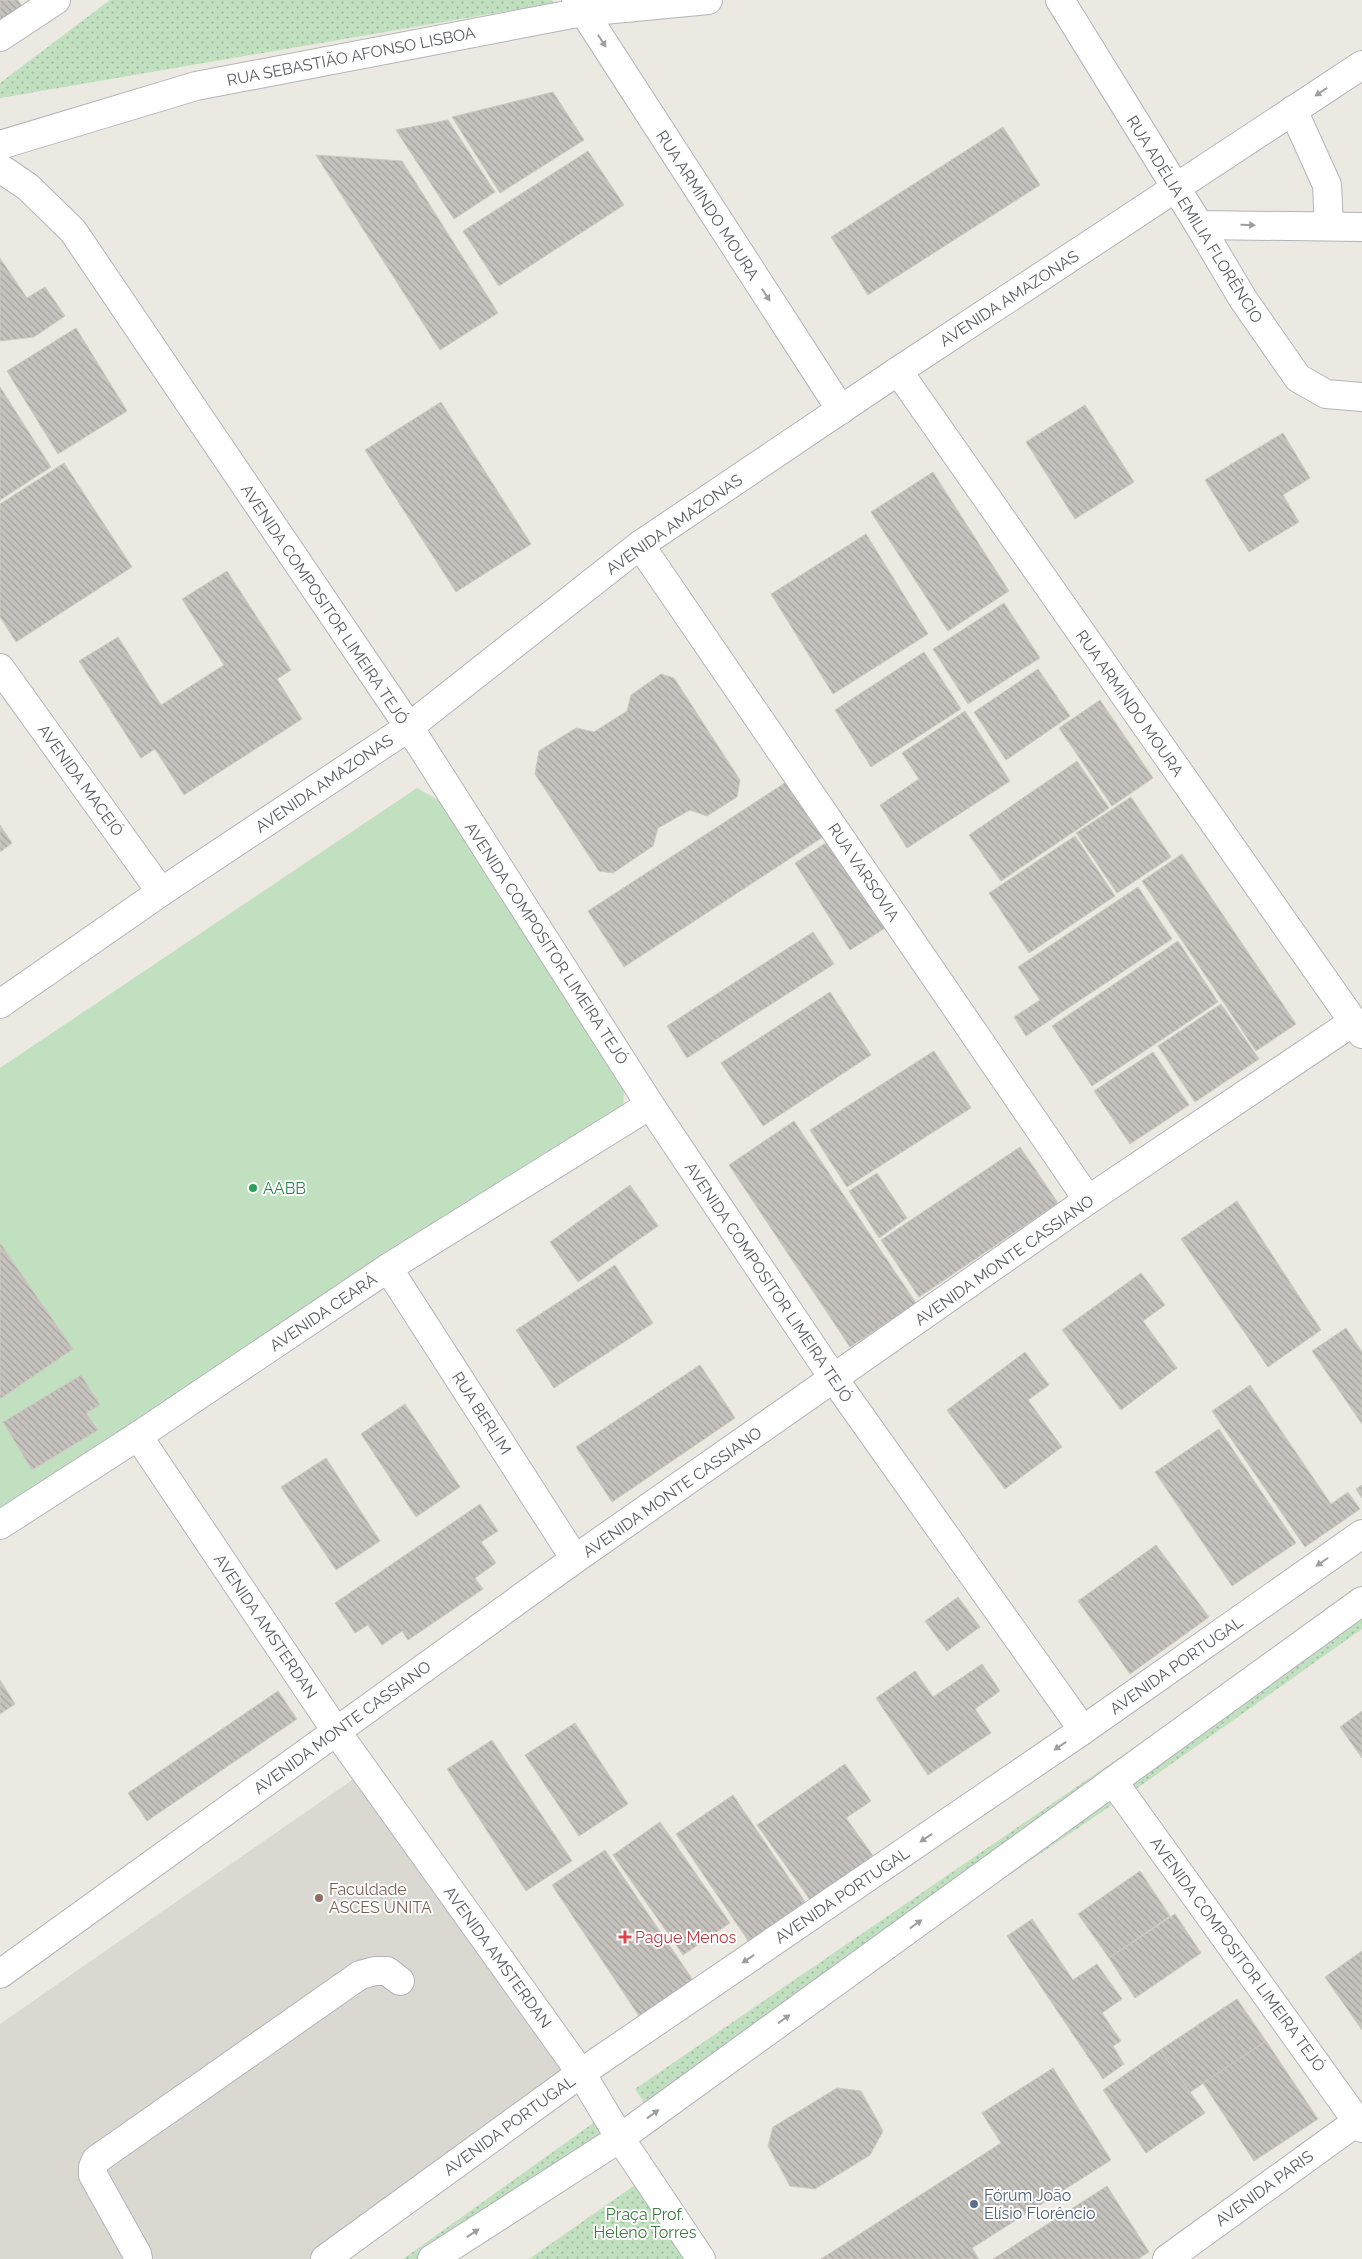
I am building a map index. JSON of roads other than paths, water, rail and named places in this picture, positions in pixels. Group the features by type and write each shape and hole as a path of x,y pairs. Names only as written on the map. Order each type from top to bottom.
{"street":[{"path":"0,37 56,0"},
{"name":"RUA SEBASTIÃO AFONSO LISBOA","path":"0,145 196,86 580,6 708,0"},
{"name":"RUA ADÉLIA EMILIA FLORÊNCIO","path":"1060,0 1243,299 1298,378 1326,394 1362,397"},
{"name":"RUA ARMINDO MOURA","path":"580,6 841,410"},
{"name":"AVENIDA AMAZONAS","path":"0,1004 161,892 409,727 640,545 898,371 1362,65"},
{"path":"1293,110 1327,185 1329,226"},
{"name":"AVENIDA COMPOSITOR LIMEIRA TEJÓ","path":"0,168 28,187 72,231 409,727 650,1105 834,1379 1083,1730"},
{"path":"1199,225 1362,227"},
{"name":"RUA ARMINDO MOURA","path":"898,371 1357,1028"},
{"name":"RUA VARSOVIA","path":"640,545 1088,1200"},
{"name":"AVENIDA MACEIÓ","path":"0,668 161,892"},
{"name":"AVENIDA MONTE CASSIANO","path":"0,1974 576,1559 1088,1200 1357,1028"},
{"name":"AVENIDA CEARÁ","path":"0,1525 138,1436 388,1268 650,1105"},
{"name":"RUA BERLIM","path":"388,1268 576,1559"},
{"name":"AVENIDA AMSTERDAN","path":"138,1436 336,1731 581,2073 620,2138 701,2259"},
{"name":"AVENIDA PORTUGAL","path":"324,2259 581,2073 1083,1730 1362,1534"},
{"path":"432,2259 620,2138 1362,1601"},
{"name":"AVENIDA COMPOSITOR LIMEIRA TEJÓ","path":"1113,1781 1360,2122"},
{"path":"138,2259 93,2175 93,2167 96,2160 360,1975 374,1971 387,1971 400,1981"},
{"name":"AVENIDA PARIS","path":"1167,2259 1360,2122"}],"place":[{"name":"AABB","path":"253,1188"},
{"name":"Faculdade ASCES UNITA","path":"319,1898"},
{"name":"Pague Menos","path":"625,1937"},
{"name":"Fórum João Elísio Florêncio","path":"974,2204"}],"park label":[{"name":"Praça Prof. Heleno Torres","path":"645,2223"}]}
